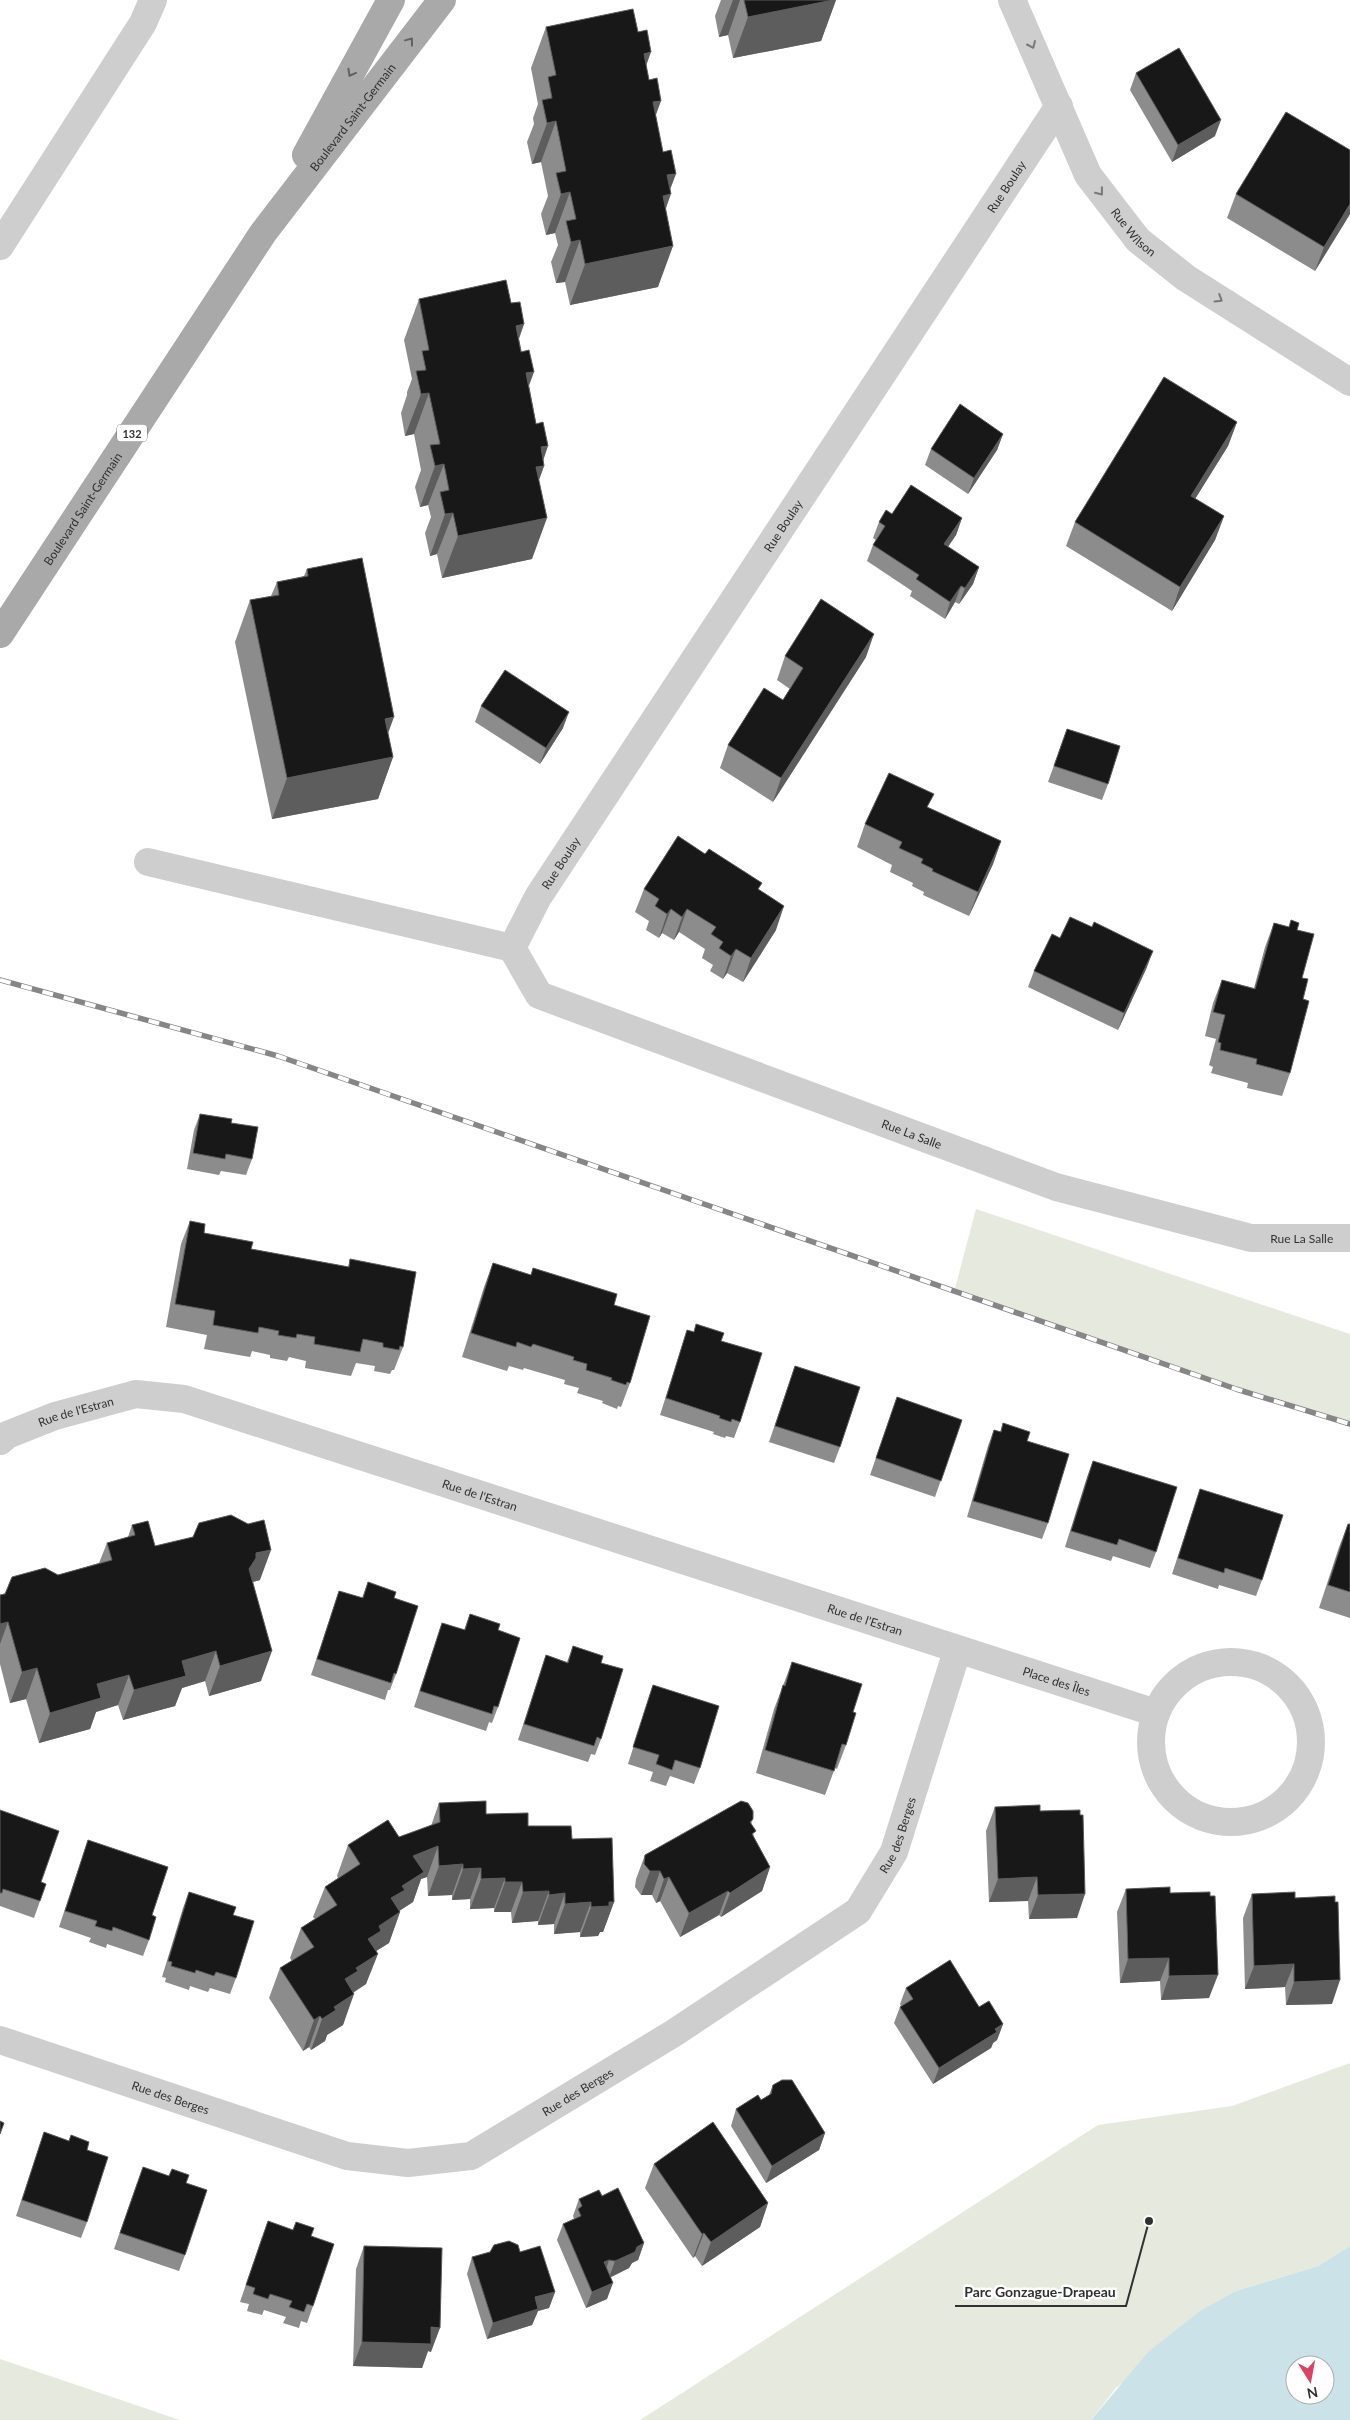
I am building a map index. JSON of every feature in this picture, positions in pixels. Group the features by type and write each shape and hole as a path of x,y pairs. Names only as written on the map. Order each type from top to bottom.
{"main road":[{"name":"Boulevard Saint-Germain","path":"264,233 391,0"},
{"name":"Boulevard Saint-Germain","path":"0,634 264,233 442,0"}],"street":[{"path":"0,246 143,24 153,0"},
{"name":"Rue Wilson","path":"1012,0 1088,175 1138,240 1186,278 1350,382"},
{"name":"Rue Boulay","path":"512,948 538,896 1059,106"},
{"path":"148,862 512,948"},
{"name":"Rue La Salle","path":"512,948 539,995 1056,1187 1251,1238 1350,1238"},
{"name":"Rue de l'Estran","path":"0,1441 7,1435 55,1416 136,1394 184,1400 957,1650"},
{"name":"Place des Îles","path":"957,1650 1156,1713"},
{"name":"Rue des Berges","path":"0,2040 347,2156 408,2162 471,2156 674,2033 858,1911 894,1852 957,1650"},
{"path":"1237,1661 1262,1667 1284,1680 1301,1700 1310,1724 1312,1749 1305,1776 1289,1798 1282,1804 1267,1814 1240,1822 1213,1820 1188,1810 1168,1792 1154,1767 1150,1740 1156,1713 1168,1691 1188,1674 1212,1664 1237,1661"}],"shaded area":[{"path":"976,1209 1350,1334 1350,1424 1236,1389 954,1292"},
{"path":"1350,2063 1350,2246 1318,2266 1236,2291 1116,2388 1091,2420 640,2420 1098,2125 1232,2106"},
{"path":"0,2359 180,2420 0,2420"}],"water":[{"path":"1350,2246 1350,2420 1091,2420 1148,2352 1200,2311 1236,2291 1318,2266"}],"building":[{"path":"744,0 833,0 748,17"},
{"path":"633,9 638,32 647,30 651,52 644,54 649,80 657,78 661,101 653,102 663,152 671,150 676,174 667,175 671,194 663,196 673,246 585,264 580,240 571,242 566,221 576,219 570,192 561,194 556,173 566,171 556,121 547,123 542,100 552,98 548,77 556,75 546,27"},
{"path":"1179,48 1221,120 1178,145 1136,73"},
{"path":"1286,112 1350,150 1350,204 1324,247 1236,194"},
{"path":"506,280 511,303 520,302 524,324 516,326 521,352 529,350 534,372 526,373 536,424 543,422 548,446 541,447 544,466 536,467 547,518 458,536 453,513 445,514 440,492 449,490 444,464 435,466 430,445 440,444 429,393 421,394 416,371 426,370 422,351 429,350 419,299"},
{"path":"1164,377 1237,422 1191,496 1224,516 1180,587 1075,522"},
{"path":"960,404 1003,434 974,478 931,449"},
{"path":"911,485 962,518 944,544 979,567 965,588 961,586 950,602 916,579 919,575 873,545 885,526 879,522 886,510 892,514"},
{"path":"362,558 394,717 385,719 393,757 287,778 250,600 279,595 277,582 308,576 307,569"},
{"path":"821,599 874,634 781,778 728,745 764,688 783,700 803,668 785,656"},
{"path":"505,670 569,712 546,748 481,706"},
{"path":"1067,729 1120,746 1108,784 1054,766"},
{"path":"889,773 934,794 927,807 1001,841 978,892 932,871 933,869 921,863 923,859 899,848 902,842 865,824"},
{"path":"678,836 705,854 709,849 762,883 758,889 784,906 751,958 736,949 731,956 719,948 723,942 711,934 716,927 687,909 682,917 671,909 667,914 655,906 659,899 644,889"},
{"path":"1070,917 1092,927 1094,922 1153,951 1124,1013 1034,971 1052,934 1060,938"},
{"path":"1291,920 1299,923 1297,930 1314,934 1302,978 1308,979 1303,999 1309,1001 1290,1073 1256,1064 1257,1059 1220,1050 1221,1043 1218,1042 1225,1015 1213,1012 1222,980 1255,989 1274,923 1289,927"},
{"path":"200,1114 232,1119 231,1123 258,1127 252,1159 226,1154 225,1159 193,1153"},
{"path":"190,1221 205,1224 204,1233 253,1242 251,1249 349,1267 350,1259 416,1272 403,1347 400,1346 399,1350 383,1347 383,1343 363,1339 360,1352 314,1344 315,1337 297,1334 296,1338 278,1335 279,1331 259,1327 258,1333 213,1325 215,1311 175,1304"},
{"path":"493,1263 531,1275 533,1268 617,1294 614,1305 650,1316 630,1383 627,1382 626,1385 611,1380 612,1378 586,1370 587,1364 573,1360 574,1357 533,1344 531,1347 517,1342 516,1347 471,1333"},
{"path":"696,1324 724,1333 721,1341 762,1353 740,1422 732,1419 731,1422 719,1418 720,1416 666,1398 687,1330 694,1332"},
{"path":"795,1366 860,1387 840,1447 775,1426"},
{"path":"897,1397 962,1420 941,1481 876,1458"},
{"path":"1003,1423 1030,1432 1027,1441 1069,1454 1048,1523 973,1501 994,1430 1001,1432"},
{"path":"1093,1461 1177,1487 1156,1552 1119,1539 1117,1545 1071,1531"},
{"path":"1200,1489 1283,1515 1262,1580 1225,1568 1224,1573 1178,1558"},
{"path":"231,1515 248,1524 264,1520 271,1550 256,1553 256,1558 249,1569 272,1651 220,1666 216,1651 182,1661 186,1676 134,1690 129,1675 97,1684 101,1698 50,1713 37,1668 22,1672 8,1622 0,1624 0,1595 5,1594 12,1577 45,1568 58,1575 112,1560 107,1543 135,1535 132,1525 148,1521 155,1546 193,1537 199,1523"},
{"path":"1348,1524 1350,1524 1350,1592 1328,1585"},
{"path":"368,1582 396,1592 394,1598 418,1606 396,1674 394,1673 391,1683 317,1659 339,1591 363,1598"},
{"path":"470,1614 500,1624 498,1630 520,1638 498,1707 494,1706 492,1714 420,1691 442,1623 465,1630"},
{"path":"573,1646 603,1656 601,1663 623,1669 601,1739 597,1737 594,1746 524,1724 546,1655 568,1663"},
{"path":"792,1662 862,1684 853,1712 856,1713 846,1745 842,1744 834,1771 765,1750 783,1685 785,1686"},
{"path":"653,1685 719,1706 700,1768 675,1760 672,1770 656,1764 659,1755 633,1747"},
{"path":"486,1801 486,1814 528,1813 528,1826 571,1826 572,1839 612,1838 614,1902 609,1902 609,1906 591,1907 591,1902 565,1904 565,1893 549,1895 549,1891 523,1892 522,1882 505,1882 505,1878 481,1879 481,1868 463,1869 463,1864 439,1866 438,1846 413,1856 424,1872 402,1886 405,1890 391,1898 400,1912 379,1926 381,1931 368,1939 378,1954 356,1968 358,1971 345,1979 354,1994 334,2007 336,2010 322,2019 320,2016 314,2020 280,1968 314,1947 301,1928 337,1905 325,1887 360,1864 348,1845 388,1820 399,1837 440,1822 439,1803"},
{"path":"741,1801 748,1803 753,1811 753,1819 750,1822 756,1831 752,1834 770,1867 730,1893 728,1891 689,1913 669,1877 664,1879 660,1871 650,1871 644,1864 645,1855"},
{"path":"1040,1805 1040,1811 1080,1810 1080,1815 1083,1815 1085,1894 1038,1895 1037,1877 998,1879 995,1807"},
{"path":"0,1810 59,1831 41,1882 46,1884 40,1901 3,1889 2,1893 0,1893"},
{"path":"88,1840 168,1867 152,1915 156,1917 149,1940 113,1927 112,1931 95,1926 97,1921 65,1911"},
{"path":"1170,1887 1170,1893 1210,1892 1210,1896 1215,1896 1218,1975 1169,1976 1169,1958 1128,1959 1126,1889"},
{"path":"189,1892 236,1907 233,1915 254,1921 236,1978 216,1972 214,1976 196,1970 195,1973 171,1966 172,1962 168,1961"},
{"path":"1295,1892 1295,1898 1335,1896 1335,1902 1338,1902 1340,1980 1294,1982 1294,1964 1254,1966 1252,1894"},
{"path":"950,1960 979,2007 989,2001 1003,2024 995,2029 997,2032 939,2068 900,2007 913,1999 906,1988"},
{"path":"782,2080 792,2080 825,2133 772,2166 736,2109 758,2095 761,2100 771,2094 773,2085"},
{"path":"0,2121 4,2123 0,2134"},
{"path":"713,2122 768,2203 711,2242 704,2233 702,2234 654,2164"},
{"path":"44,2132 69,2141 71,2135 89,2142 87,2150 108,2157 87,2222 22,2200"},
{"path":"143,2167 169,2176 172,2169 189,2175 186,2183 207,2190 185,2255 120,2233"},
{"path":"618,2188 644,2243 637,2247 635,2252 615,2261 609,2260 604,2262 613,2283 592,2292 563,2224 581,2216 578,2209 582,2206 579,2199 599,2190 602,2196"},
{"path":"268,2221 293,2230 296,2222 314,2228 311,2236 334,2244 313,2306 307,2304 304,2312 289,2307 292,2301 270,2294 268,2299 253,2294 255,2288 246,2285"},
{"path":"509,2241 518,2245 520,2252 540,2246 555,2292 535,2297 538,2309 493,2323 472,2257 490,2252 494,2245"},
{"path":"364,2246 442,2248 440,2328 431,2327 431,2344 362,2342"}],"railway":[{"path":"0,980 278,1056 1236,1389 1350,1424"}],"place":[{"name":"Parc Gonzague-Drapeau","path":"1149,2221"}]}
